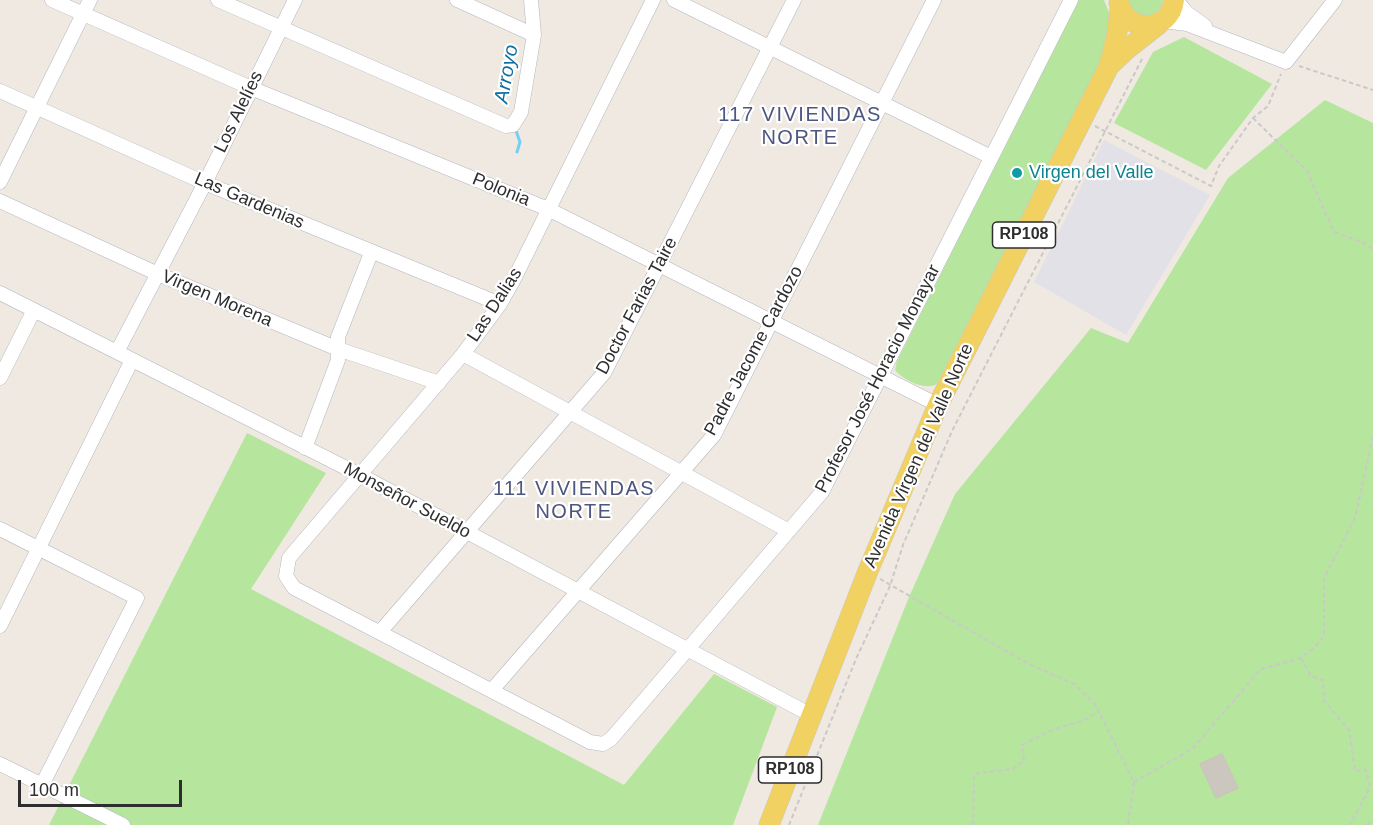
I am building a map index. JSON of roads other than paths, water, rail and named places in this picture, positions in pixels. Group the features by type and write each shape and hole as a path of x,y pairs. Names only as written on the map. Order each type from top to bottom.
{"main road":[{"name":"RP108","path":"1119,4 1125,17 1132,23 1150,26 1161,22 1172,11 1175,0"},
{"name":"Avenida Virgen del Valle Norte","path":"769,825 868,571 938,405 1109,66 1116,39 1119,4"},
{"name":"Avenida Virgen del Valle Norte","path":"1109,66 1161,22"}],"street":[{"name":"Polonia","path":"52,0 251,88 548,209 938,405"},
{"path":"0,182 90,0"},
{"path":"218,0 506,126 513,124 520,112 534,35 531,0"},
{"name":"Los Alelíes","path":"117,352 205,183 295,0"},
{"path":"457,0 534,35"},
{"name":"Las Dalias","path":"380,632 294,588 286,576 289,558 439,383 500,304 653,0"},
{"path":"674,0 991,157"},
{"name":"Doctor Farias Taire","path":"380,632 604,373 794,0"},
{"name":"Padre Jacome Cardozo","path":"492,690 714,435 934,0"},
{"name":"Profesor José Horacio Monayar","path":"492,690 590,742 603,744 611,739 822,492 1071,0"},
{"path":"1175,0 1187,13 1224,38"},
{"path":"1161,22 1187,24 1286,62 1335,0"},
{"name":"Las Gardenias","path":"0,91 205,183 500,304"},
{"name":"Virgen Morena","path":"0,201 158,274 338,349 439,383"},
{"path":"305,448 338,360 338,337 371,253"},
{"name":"Monseñor Sueldo","path":"0,293 360,475 811,715"},
{"path":"0,378 34,310"},
{"path":"463,354 789,531"},
{"path":"0,626 132,360"},
{"path":"0,529 137,598 42,785"},
{"path":"380,632 492,690"},
{"path":"0,764 123,825"}],"waterway":[{"name":"Arroyo","path":"515,128 520,142 517,152"}],"place":[{"name":"Virgen del Valle","path":"1017,173"}],"district":[{"name":"117 VIVIENDAS NORTE","path":"800,126"},
{"name":"111 VIVIENDAS NORTE","path":"574,500"}]}
